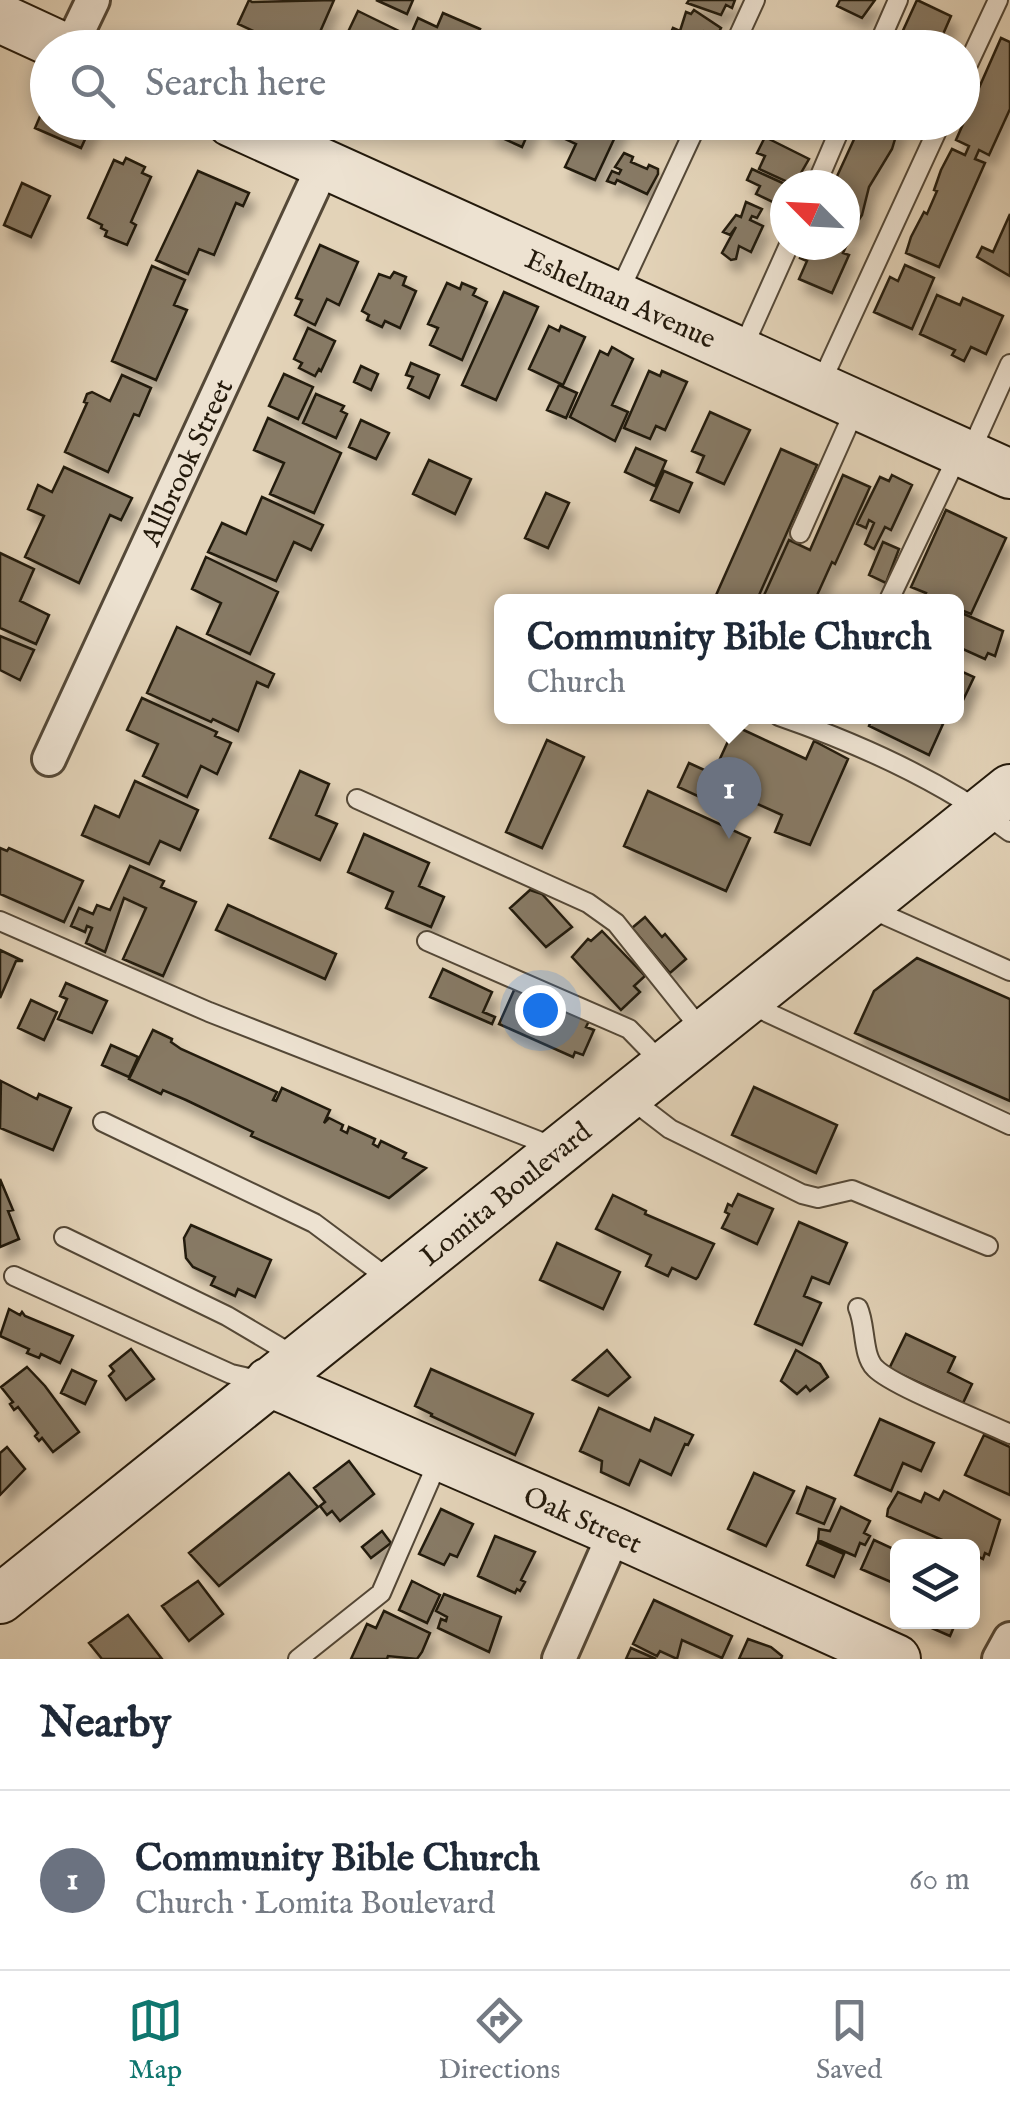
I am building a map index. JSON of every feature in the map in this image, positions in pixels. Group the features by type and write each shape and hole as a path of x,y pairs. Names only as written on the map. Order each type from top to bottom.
{"street":[{"path":"77,30 93,0"},
{"path":"0,18 30,31"},
{"name":"Eshelman Avenue","path":"271,140 979,460"},
{"name":"Allbrook Street","path":"49,759 324,164"},
{"name":"Lomita Boulevard","path":"0,1598 864,906 1001,811"},
{"name":"Oak Street","path":"284,1370 440,1456 896,1659"},
{"path":"559,1659 615,1532"},
{"path":"999,1659 1010,1638"}],"lane":[{"path":"741,30 755,0"},
{"path":"885,30 898,0"},
{"path":"980,38 998,0"},
{"path":"617,296 690,140"},
{"path":"823,170 836,140"},
{"path":"800,533 838,396 935,140"},
{"path":"741,352 782,260"},
{"path":"893,594 979,460 1010,364"},
{"path":"830,724 1001,811"},
{"path":"357,799 588,903 616,922 704,1033"},
{"path":"864,906 1010,971"},
{"path":"0,921 209,1012 559,1150"},
{"path":"427,941 629,1028 664,1066"},
{"path":"744,1002 1010,1125"},
{"path":"627,1095 670,1129 802,1194 818,1198 852,1190 988,1246"},
{"path":"103,1122 314,1223 394,1282"},
{"path":"64,1237 228,1316 284,1370"},
{"path":"14,1276 231,1374 284,1370"},
{"path":"858,1308 875,1368 896,1382 1010,1434"},
{"path":"298,1659 381,1593 440,1456"}],"building":[{"path":"249,0 334,0 321,30 251,30 238,24"},
{"path":"376,0 413,0 407,14"},
{"path":"735,0 732,8 726,5 721,15 687,3"},
{"path":"840,0 875,0 862,18 837,6"},
{"path":"917,0 951,16 945,30 903,30"},
{"path":"694,10 720,30 680,30 686,12 691,14"},
{"path":"358,11 397,30 349,30"},
{"path":"443,13 480,29 413,30 418,18 437,27"},
{"path":"1001,38 1010,42 1010,109 989,155 979,150 975,159 985,163 939,267 906,253 924,212 927,214 952,149 965,155 969,146 956,140 980,140 980,86"},
{"path":"63,140 85,140 81,148"},
{"path":"506,140 525,140 522,147"},
{"path":"567,140 614,140 595,180 565,167 576,144"},
{"path":"764,140 771,140 809,159 803,170 770,170 770,174 759,169 765,156 757,153"},
{"path":"854,140 895,140 869,187 860,218 860,170 840,170"},
{"path":"624,153 633,157 631,162 658,169 647,194 617,180 615,184 607,181 612,171 619,174 621,170 615,167"},
{"path":"126,158 145,167 142,173 151,177 131,222 136,225 127,245 105,236 107,231 102,225 88,218 114,160 123,164"},
{"path":"752,169 770,177 770,201 756,194 760,186 747,180"},
{"path":"198,171 249,193 243,206 236,203 214,255 199,249 188,274 156,260"},
{"path":"22,183 50,196 31,237 4,225"},
{"path":"746,202 762,209 757,218 752,216 750,220 763,226 751,252 739,246 736,259 731,260 722,253 736,227 730,235 723,232 736,215 741,217"},
{"path":"1010,214 1010,276 977,257 982,247 993,252"},
{"path":"320,245 358,262 339,305 327,299 315,325 295,315 302,300 296,298"},
{"path":"847,260 832,293 799,279 807,261"},
{"path":"905,265 934,278 912,329 874,312 890,277 898,281"},
{"path":"152,266 185,280 174,305 187,310 156,380 112,361"},
{"path":"394,272 406,277 403,285 416,291 400,328 385,321 382,327 367,320 369,315 362,311 379,274 390,278"},
{"path":"447,283 460,289 462,283 476,289 473,295 487,302 462,360 430,345 438,328 428,324"},
{"path":"504,292 538,307 496,400 462,385"},
{"path":"937,295 960,305 963,298 1003,316 986,354 971,347 964,361 952,355 955,350 920,334"},
{"path":"549,326 559,331 561,326 585,337 563,385 529,369"},
{"path":"308,328 335,341 315,376 299,368 302,363 294,359"},
{"path":"612,347 633,359 612,405 628,412 615,441 570,417 600,351 608,355"},
{"path":"411,363 439,375 429,398 408,388 413,377 406,375"},
{"path":"361,366 378,374 371,390 354,382"},
{"path":"649,371 660,376 662,371 687,382 665,430 656,426 650,439 624,428"},
{"path":"284,374 313,387 298,419 269,406"},
{"path":"122,375 151,388 139,416 134,414 108,472 65,452 87,403 87,394 92,392 110,401"},
{"path":"559,385 577,393 566,418 547,410"},
{"path":"316,394 344,406 341,411 347,414 336,438 303,423"},
{"path":"710,412 750,430 724,484 697,472 704,456 692,451"},
{"path":"268,418 341,453 314,513 270,494 284,463 254,450"},
{"path":"361,420 389,433 376,459 349,447"},
{"path":"636,448 666,461 655,486 625,472"},
{"path":"781,449 817,465 760,594 717,594"},
{"path":"429,460 471,479 455,514 413,494"},
{"path":"64,467 132,498 121,520 110,515 79,583 25,557 44,516 28,509 38,485 52,492"},
{"path":"664,471 692,483 679,512 651,500"},
{"path":"843,475 870,487 818,594 765,594 789,540 810,550"},
{"path":"892,475 912,485 891,530 885,527 874,549 865,544 874,523 869,520 866,528 857,524 880,477 889,481"},
{"path":"546,493 569,503 548,548 525,538"},
{"path":"262,497 323,525 311,550 294,542 276,581 208,552 222,523 246,534"},
{"path":"946,510 1006,538 971,614 964,611 964,594 926,594 911,587"},
{"path":"883,542 899,549 886,583 869,575"},
{"path":"0,553 34,569 20,601 49,615 36,644 0,628"},
{"path":"206,557 278,592 250,654 207,634 221,603 192,589"},
{"path":"964,614 1003,631 995,656 988,653 985,659 964,650"},
{"path":"177,627 274,674 268,687 257,682 238,731 147,693"},
{"path":"0,636 34,650 20,680 0,670"},
{"path":"964,673 974,677 964,698"},
{"path":"142,698 217,732 215,736 231,743 217,774 201,766 187,797 143,776 158,744 127,730"},
{"path":"870,724 943,724 929,755"},
{"path":"735,726 806,759 814,741 848,759 810,845 775,832 782,815 735,794 728,810 678,787 689,763 713,774"},
{"path":"547,740 584,757 542,848 506,832"},
{"path":"300,771 329,784 316,815 337,824 320,860 270,838"},
{"path":"135,781 198,810 180,850 160,841 149,864 82,835 95,806 119,817"},
{"path":"648,791 750,838 726,891 624,846"},
{"path":"364,834 429,863 419,886 444,897 431,927 386,908 393,892 348,872"},
{"path":"0,848 9,848 83,881 64,922 0,894"},
{"path":"130,866 164,881 161,887 196,902 163,976 123,959 146,908 124,898 105,952 86,943 92,928 87,926 85,932 71,926 79,908 93,914 97,905 110,910"},
{"path":"530,890 542,894 572,927 546,947 510,908"},
{"path":"228,905 336,954 325,979 216,930"},
{"path":"645,917 686,959 670,973 632,928"},
{"path":"602,931 645,976 634,986 640,992 621,1010 572,957 588,939 591,941"},
{"path":"0,950 23,961 16,961 0,998"},
{"path":"917,958 1010,999 1010,1101 855,1033 874,991"},
{"path":"443,969 492,992 483,1012 495,1017 492,1024 430,997"},
{"path":"66,983 107,1001 92,1033 58,1019 67,999 60,996"},
{"path":"515,988 589,1021 586,1027 594,1030 583,1055 575,1052 573,1057 499,1024"},
{"path":"31,1000 57,1012 44,1040 18,1028"},
{"path":"153,1030 172,1039 181,1049 277,1092 273,1100 282,1088 330,1110 324,1123 329,1118 343,1125 341,1130 347,1133 349,1127 375,1139 373,1144 378,1147 381,1141 406,1153 403,1158 426,1168 389,1198 251,1136 253,1132 186,1100 163,1090 161,1094 129,1079"},
{"path":"111,1045 138,1057 129,1077 102,1065"},
{"path":"1,1081 37,1099 39,1094 71,1108 53,1150 0,1128"},
{"path":"754,1087 837,1125 816,1173 732,1135"},
{"path":"0,1179 13,1210 8,1211 19,1239 0,1247"},
{"path":"738,1194 773,1209 757,1244 722,1228 729,1214 725,1212 728,1204 732,1206"},
{"path":"613,1195 646,1211 645,1214 714,1244 698,1277 672,1268 668,1276 646,1266 651,1255 596,1229"},
{"path":"799,1222 847,1243 829,1284 812,1277 804,1296 821,1303 802,1345 755,1324"},
{"path":"191,1225 271,1260 255,1297 238,1289 235,1296 211,1285 215,1277 193,1267 186,1258 184,1238"},
{"path":"557,1243 620,1272 603,1309 540,1280"},
{"path":"9,1309 73,1336 60,1363 41,1354 39,1358 27,1353 29,1349 0,1336"},
{"path":"906,1334 955,1357 948,1372 972,1384 963,1403 889,1369"},
{"path":"131,1349 154,1379 126,1400 109,1376 114,1371 110,1366"},
{"path":"607,1350 630,1377 608,1396 573,1380"},
{"path":"796,1350 820,1364 828,1377 810,1391 806,1386 797,1394 781,1381"},
{"path":"27,1367 79,1432 53,1452 42,1438 39,1441 35,1436 38,1433 18,1407 14,1410 10,1404 13,1402 1,1387"},
{"path":"431,1369 533,1414 515,1455 415,1406"},
{"path":"72,1370 96,1381 85,1404 61,1393"},
{"path":"599,1408 650,1431 655,1418 693,1435 671,1475 640,1460 629,1485 601,1472 602,1461 580,1451"},
{"path":"880,1419 934,1443 921,1471 903,1463 891,1491 855,1475"},
{"path":"984,1435 1010,1447 1010,1495 965,1475"},
{"path":"7,1447 25,1469 0,1495 0,1453"},
{"path":"349,1461 374,1494 340,1521 332,1511 327,1515 320,1506 325,1502 314,1488"},
{"path":"289,1473 318,1507 219,1586 189,1553"},
{"path":"754,1473 794,1491 766,1546 728,1529"},
{"path":"807,1487 835,1499 824,1524 797,1513"},
{"path":"944,1491 1000,1520 989,1555 985,1553 983,1559 980,1558 980,1539 940,1539 887,1516 898,1492 921,1502 925,1493 939,1500"},
{"path":"841,1507 870,1521 864,1533 870,1536 865,1545 860,1543 855,1556 818,1540 819,1529 830,1531"},
{"path":"441,1509 473,1524 457,1557 450,1554 444,1565 419,1554"},
{"path":"382,1531 391,1543 371,1558 362,1547"},
{"path":"495,1536 535,1552 521,1580 525,1582 520,1591 515,1593 478,1576"},
{"path":"874,1540 890,1547 890,1582 861,1569"},
{"path":"817,1542 844,1554 834,1577 807,1565"},
{"path":"198,1581 223,1614 189,1641 162,1606"},
{"path":"412,1581 440,1595 427,1623 399,1610"},
{"path":"444,1594 501,1617 489,1652 438,1628 441,1619 446,1621 447,1617 436,1611"},
{"path":"654,1600 732,1636 722,1658 682,1640 677,1659 660,1651 657,1656 633,1644"},
{"path":"384,1611 430,1633 422,1652 417,1659 351,1659 367,1624 376,1628"},
{"path":"128,1615 162,1659 102,1659 89,1643"},
{"path":"934,1629 953,1629 950,1636"},
{"path":"748,1639 771,1647 781,1659 739,1659"},
{"path":"631,1648 656,1659 626,1659"}],"place":[{"name":"Community Bible Church","path":"729,839"}]}
